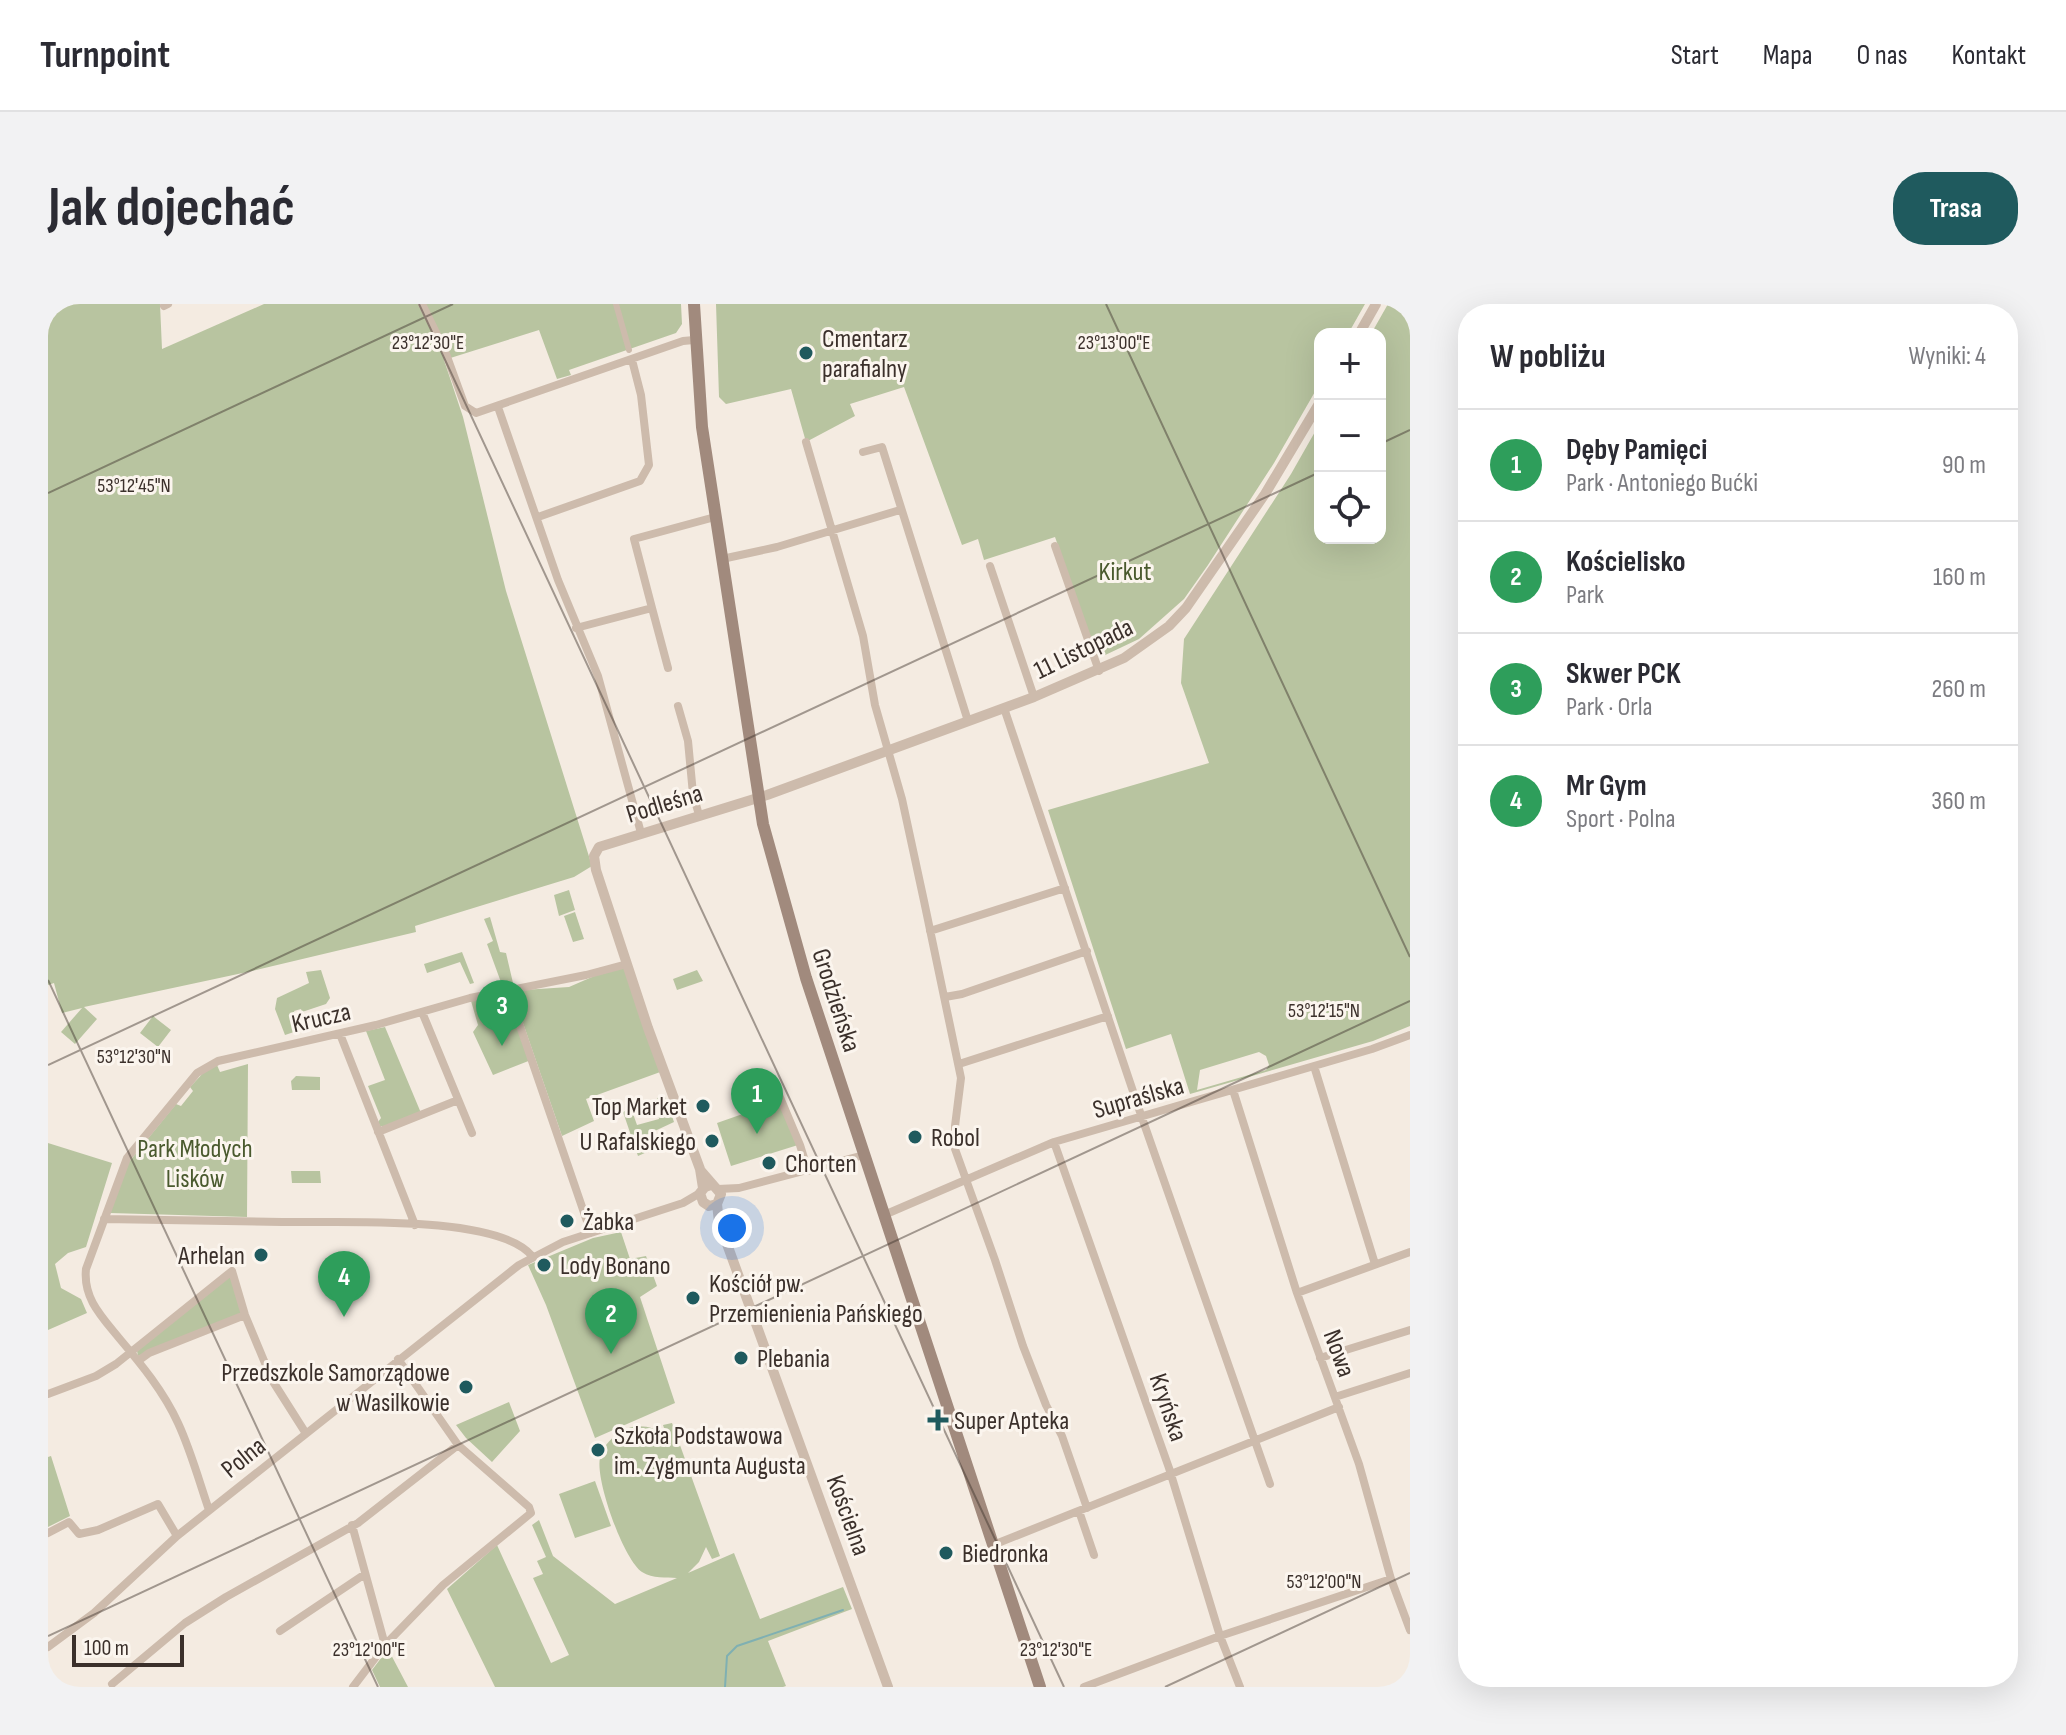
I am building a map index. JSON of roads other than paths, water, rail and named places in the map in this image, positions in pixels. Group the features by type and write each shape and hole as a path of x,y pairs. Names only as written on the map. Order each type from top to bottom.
{"main road":[{"name":"Grodzieńska","path":"694,304 702,427 758,798 806,978 1040,1687"}],"street":[{"path":"422,304 445,351 465,406 476,413 694,340"},
{"path":"616,304 629,350"},
{"path":"1362,328 1376,304"},
{"path":"538,517 640,481 646,473 649,465 641,395 632,360"},
{"path":"498,407 576,628 598,676 641,833"},
{"name":"11 Listopada","path":"758,798 1034,697 1099,671 1147,643 1186,608 1265,494 1314,412"},
{"path":"806,442 863,636 875,705 902,799 945,997 961,1078 955,1149 1023,1346 1062,1436 1094,1555"},
{"path":"863,452 882,447 968,721"},
{"path":"722,559 777,547 900,510"},
{"path":"668,668 634,539 715,517"},
{"path":"1055,546 1099,671"},
{"path":"990,566 1034,697"},
{"path":"576,628 652,608"},
{"path":"678,706 688,741 693,794 699,815"},
{"path":"1004,708 1270,1484"},
{"name":"Podleśna","path":"594,862 596,852 604,844 758,798"},
{"name":"Kościelna","path":"594,862 700,1169 888,1687"},
{"path":"930,931 1065,888"},
{"path":"945,997 1087,951"},
{"name":"Krucza","path":"131,1352 92,1304 84,1283 86,1269 127,1158 202,1068 218,1061 340,1034 470,998 627,964"},
{"path":"508,991 591,1233"},
{"path":"422,1012 472,1133"},
{"path":"959,1064 1108,1016"},
{"path":"340,1034 415,1225"},
{"name":"Supraślska","path":"884,1215 1054,1142 1410,1035"},
{"path":"1314,1066 1375,1264"},
{"name":"Nowa","path":"1233,1090 1297,1293 1359,1464 1391,1579 1410,1630"},
{"path":"779,1095 808,1171"},
{"path":"378,1132 458,1100"},
{"name":"Kryńska","path":"1054,1142 1171,1475 1220,1636 1240,1687"},
{"name":"Polna","path":"48,1647 94,1613 177,1536 305,1432 532,1256 683,1203 864,1155"},
{"path":"104,1219 415,1225 490,1234 520,1244 532,1256"},
{"path":"1297,1293 1410,1252"},
{"path":"48,1394 96,1376 232,1271 245,1315 272,1380 305,1432"},
{"path":"138,1361 149,1353 245,1315"},
{"path":"1320,1358 1410,1330"},
{"path":"131,1352 179,1424 209,1510"},
{"path":"353,1687 385,1645 443,1585 478,1553 529,1516 529,1507 458,1445 398,1359"},
{"path":"1335,1397 1410,1373"},
{"path":"993,1545 1339,1407"},
{"path":"118,1684 185,1623 352,1525 458,1445"},
{"path":"48,1533 69,1522 79,1534 98,1530 158,1504 177,1536"},
{"path":"352,1525 385,1645"},
{"path":"280,1631 365,1574"},
{"path":"1084,1687 1220,1636 1391,1579"}],"waterway":[{"path":"725,1687 727,1656 737,1646 843,1610"}],"place":[{"name":"Cmentarz parafialny","path":"806,353"},
{"name":"Skwer PCK","path":"502,1046"},
{"name":"Top Market","path":"703,1106"},
{"name":"Dęby Pamięci","path":"757,1134"},
{"name":"Robol","path":"915,1137"},
{"name":"U Rafalskiego","path":"712,1141"},
{"name":"Chorten","path":"769,1163"},
{"name":"Żabka","path":"567,1221"},
{"name":"Arhelan","path":"261,1255"},
{"name":"Lody Bonano","path":"544,1265"},
{"name":"Kościół pw. Przemienienia Pańskiego","path":"693,1298"},
{"name":"Mr Gym","path":"344,1317"},
{"name":"Kościelisko","path":"611,1354"},
{"name":"Plebania","path":"741,1358"},
{"name":"Przedszkole Samorządowe w Wasilkowie","path":"466,1387"},
{"name":"Super Apteka","path":"938,1420"},
{"name":"Szkoła Podstawowa im. Zygmunta Augusta","path":"598,1450"},
{"name":"Biedronka","path":"946,1553"}],"park label":[{"name":"Kirkut","path":"1125,571"},
{"name":"Park Młodych Lisków","path":"195,1163"}]}
